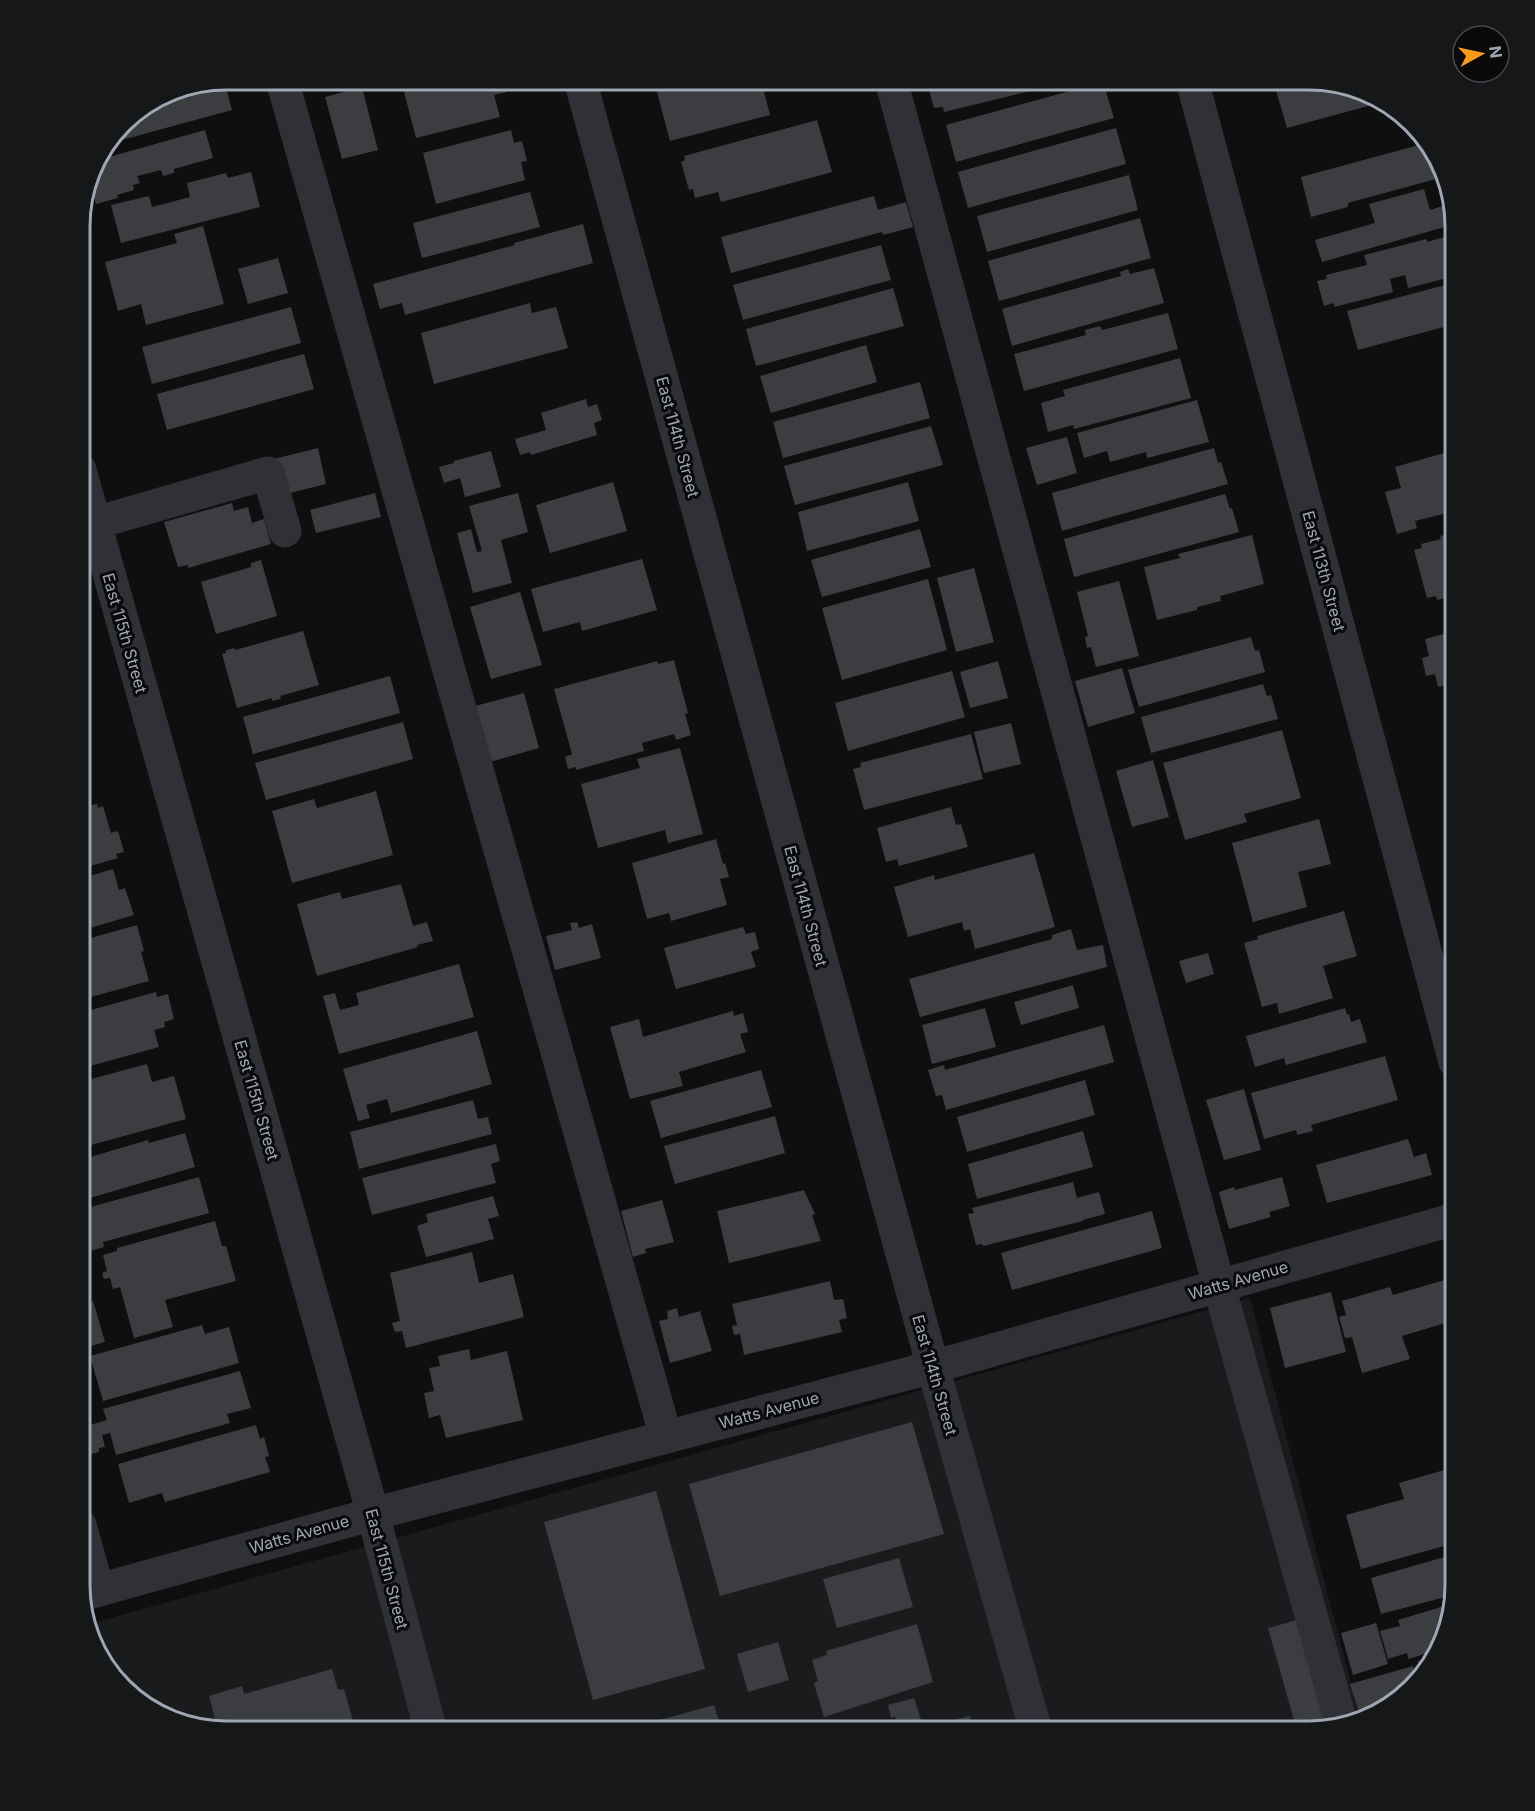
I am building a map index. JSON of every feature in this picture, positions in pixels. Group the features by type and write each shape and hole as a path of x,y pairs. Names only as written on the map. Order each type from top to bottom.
{"street":[{"path":"285,90 666,1437"},
{"name":"East 114th Street","path":"583,90 933,1367 1033,1721"},
{"path":"894,90 1219,1286 1340,1717"},
{"name":"East 113th Street","path":"1195,90 1445,1025"},
{"path":"95,523 268,473 285,531"},
{"name":"East 115th Street","path":"90,505 373,1514 428,1721"},
{"name":"Watts Avenue","path":"90,1592 373,1514 933,1367 1445,1222"}],"shaded area":[{"path":"1250,1298 1359,1712 1318,1721 217,1721 182,1714 143,1693 118,1668 100,1637 95,1622"}],"building":[{"path":"227,90 232,110 120,140 143,118 182,97"},
{"path":"351,90 363,90 378,150 342,159 325,97"},
{"path":"404,90 506,90 507,92 494,95 500,117 416,138"},
{"path":"657,90 764,90 770,115 670,141"},
{"path":"929,90 1034,90 944,112 943,107 934,108"},
{"path":"1074,90 1105,90 1114,118 956,162 946,125"},
{"path":"1276,90 1318,90 1353,97 1371,105 1287,128"},
{"path":"817,120 832,172 721,202 718,192 695,198 693,189 689,190 681,162 685,160 684,156"},
{"path":"1116,128 1126,164 968,208 958,172"},
{"path":"205,130 213,158 174,169 174,173 163,176 161,170 137,176 140,183 133,185 134,190 117,195 118,198 96,204 95,190 109,157"},
{"path":"511,130 514,143 522,141 527,161 521,162 525,180 436,204 423,153"},
{"path":"1418,145 1436,179 1348,203 1348,207 1311,217 1301,177"},
{"path":"251,172 260,207 121,243 111,205 149,196 152,207 190,197 187,183 226,173 228,178"},
{"path":"1129,175 1138,210 987,252 977,216"},
{"path":"1424,189 1430,210 1443,206 1445,227 1322,262 1315,240 1375,223 1369,204"},
{"path":"530,192 540,227 422,258 413,223"},
{"path":"874,196 878,210 906,202 913,227 883,235 882,232 731,273 721,237"},
{"path":"1140,218 1151,258 999,301 988,261"},
{"path":"583,224 593,263 405,315 402,303 380,309 373,284"},
{"path":"203,226 224,304 146,325 141,304 118,311 105,262 177,243 174,234"},
{"path":"1445,237 1445,279 1408,288 1405,275 1390,279 1393,292 1334,307 1334,303 1324,306 1317,281 1327,279 1326,275 1367,265 1364,255 1427,239 1427,242"},
{"path":"881,245 891,280 743,320 733,285"},
{"path":"278,258 288,293 248,304 238,269"},
{"path":"1154,268 1164,303 1012,346 1002,309 1121,276 1120,272 1128,269 1130,274"},
{"path":"1445,285 1445,327 1358,350 1347,311"},
{"path":"893,288 904,326 756,366 746,329"},
{"path":"530,303 532,313 556,307 568,348 434,384 421,333"},
{"path":"291,307 301,343 152,384 142,347"},
{"path":"1168,313 1178,349 1024,391 1014,354 1086,335 1085,330 1100,326 1102,330"},
{"path":"866,345 877,382 771,413 760,376"},
{"path":"304,354 314,389 167,430 157,394"},
{"path":"1180,358 1191,398 1074,429 1073,425 1048,432 1041,403 1065,396 1063,390"},
{"path":"920,382 930,418 783,458 773,422"},
{"path":"586,399 588,407 597,404 602,420 594,423 597,435 531,455 530,452 520,455 515,439 546,430 541,413"},
{"path":"1197,400 1209,442 1147,458 1146,452 1110,462 1107,451 1084,458 1077,433"},
{"path":"931,426 943,465 795,505 784,466"},
{"path":"1067,437 1077,473 1037,485 1026,448"},
{"path":"318,448 326,484 282,495 274,459"},
{"path":"1214,448 1228,484 1062,531 1052,493"},
{"path":"491,451 501,487 465,497 460,478 444,483 439,467"},
{"path":"1445,453 1445,514 1415,521 1417,528 1397,534 1385,492 1401,488 1395,467"},
{"path":"613,482 627,531 550,553 536,505"},
{"path":"908,482 919,521 807,551 798,512"},
{"path":"375,493 381,517 316,533 310,510"},
{"path":"518,493 528,532 501,540 512,583 473,593 457,533 471,529 477,552 482,551 469,506"},
{"path":"1225,494 1239,532 1074,577 1064,539"},
{"path":"232,503 234,511 248,507 252,523 264,519 271,544 188,568 188,565 178,567 164,522"},
{"path":"920,529 931,567 822,597 811,560"},
{"path":"1252,535 1264,584 1220,596 1221,601 1197,607 1197,610 1157,620 1144,567 1180,558 1178,554"},
{"path":"1445,535 1445,598 1437,600 1436,596 1427,598 1414,550 1422,548 1421,544 1441,539 1440,536"},
{"path":"642,559 657,610 582,631 580,622 543,632 531,589"},
{"path":"261,560 277,616 216,634 201,582 251,567 251,563"},
{"path":"974,568 994,642 956,652 937,578"},
{"path":"928,579 947,650 842,680 822,608"},
{"path":"1119,581 1139,656 1096,667 1091,647 1087,648 1085,637 1088,636 1077,592"},
{"path":"520,592 542,665 491,679 470,607"},
{"path":"303,631 319,685 280,696 281,699 272,701 272,698 237,708 222,654 234,648 235,650"},
{"path":"1445,634 1445,685 1438,687 1435,674 1426,676 1422,658 1429,656 1425,639"},
{"path":"1251,637 1255,651 1259,650 1265,672 1139,707 1128,670"},
{"path":"674,660 688,713 685,714 691,735 676,740 674,734 642,743 644,751 576,770 576,767 568,769 565,757 572,754 554,689 657,661 658,664"},
{"path":"998,661 1008,698 970,708 960,672"},
{"path":"1122,668 1135,713 1088,727 1075,681"},
{"path":"952,671 965,717 848,751 835,703"},
{"path":"390,676 400,713 253,754 243,717"},
{"path":"1263,684 1267,696 1271,695 1278,719 1151,753 1141,717"},
{"path":"524,693 539,748 490,762 475,706"},
{"path":"403,722 413,759 266,800 255,763"},
{"path":"1011,723 1021,764 984,773 974,732"},
{"path":"1282,730 1301,798 1244,814 1247,822 1185,840 1163,763"},
{"path":"971,734 983,779 864,810 853,769 861,767 860,763"},
{"path":"680,748 703,834 668,843 665,830 598,848 581,784 640,768 637,759"},
{"path":"1153,760 1169,817 1132,827 1116,771"},
{"path":"376,791 393,855 292,883 272,811 314,799 317,808"},
{"path":"97,804 98,808 103,806 111,833 118,831 124,852 116,854 118,858 90,866 90,809 90,806"},
{"path":"951,807 956,825 961,824 968,847 899,866 897,859 886,862 877,828"},
{"path":"1319,819 1331,864 1298,872 1307,907 1253,922 1232,843"},
{"path":"716,839 729,877 720,879 727,905 671,921 669,913 647,919 632,863"},
{"path":"1034,853 1055,927 975,949 970,929 964,931 962,922 908,937 894,887 934,875 935,880"},
{"path":"113,869 119,890 125,888 134,915 90,928 90,876"},
{"path":"401,884 413,926 427,922 433,941 317,976 297,904 340,892 342,899"},
{"path":"1344,911 1357,956 1323,966 1333,998 1279,1014 1277,1003 1262,1007 1244,943 1258,939 1257,936"},
{"path":"577,922 579,928 592,924 601,958 555,970 546,936 572,930 570,923"},
{"path":"137,925 149,981 90,997 90,938"},
{"path":"743,927 746,934 755,932 759,949 751,952 756,967 676,989 664,948"},
{"path":"1071,929 1077,950 1103,945 1107,967 920,1017 909,979 1052,939 1052,935"},
{"path":"1208,953 1214,974 1186,983 1179,961"},
{"path":"459,964 474,1017 339,1054 323,996 335,993 340,1010 359,1005 356,993"},
{"path":"1073,985 1079,1008 1021,1025 1014,1002"},
{"path":"156,992 157,997 168,994 174,1019 164,1022 165,1027 154,1030 159,1047 90,1066 90,1010"},
{"path":"985,1008 996,1047 932,1064 922,1025"},
{"path":"1345,1008 1351,1022 1360,1019 1367,1042 1286,1065 1284,1058 1255,1067 1246,1036"},
{"path":"733,1011 734,1016 743,1013 748,1032 740,1034 746,1052 679,1072 683,1086 630,1099 610,1027 639,1019 643,1037"},
{"path":"1104,1025 1114,1062 946,1110 942,1095 936,1096 928,1070 944,1065 945,1070"},
{"path":"477,1031 492,1084 391,1113 387,1099 366,1105 370,1118 358,1121 343,1069"},
{"path":"1385,1056 1398,1100 1311,1125 1313,1131 1297,1135 1296,1130 1264,1139 1251,1093"},
{"path":"147,1064 152,1082 174,1076 186,1119 90,1145 90,1079"},
{"path":"761,1070 772,1107 661,1138 650,1101"},
{"path":"1085,1080 1095,1115 967,1152 957,1117"},
{"path":"1244,1089 1261,1150 1224,1160 1206,1100"},
{"path":"473,1100 478,1119 488,1117 492,1134 359,1169 350,1132"},
{"path":"775,1116 785,1153 675,1184 664,1146"},
{"path":"1083,1131 1093,1167 977,1199 968,1164"},
{"path":"185,1133 195,1167 90,1198 90,1157 148,1140 149,1143"},
{"path":"1408,1139 1414,1157 1426,1153 1432,1175 1327,1203 1316,1165"},
{"path":"496,1144 500,1161 491,1164 496,1183 372,1215 362,1178"},
{"path":"199,1177 209,1213 103,1242 104,1247 90,1251 90,1207"},
{"path":"1282,1177 1290,1206 1269,1212 1271,1217 1229,1229 1219,1192"},
{"path":"1073,1182 1077,1198 1099,1192 1105,1214 983,1246 982,1244 976,1245 968,1214 974,1213 972,1208"},
{"path":"804,1190 815,1214 812,1215 821,1241 729,1263 717,1211"},
{"path":"493,1196 499,1216 488,1219 494,1239 426,1257 417,1226 428,1222 426,1214"},
{"path":"662,1200 674,1242 645,1249 646,1253 633,1257 621,1211"},
{"path":"1152,1211 1162,1248 1012,1290 1001,1253"},
{"path":"215,1221 222,1246 226,1246 236,1281 165,1300 173,1327 134,1338 120,1287 113,1289 110,1278 104,1279 102,1273 107,1271 103,1255 117,1251 117,1248"},
{"path":"472,1252 479,1283 513,1274 524,1317 406,1348 402,1331 395,1332 392,1323 400,1321 390,1273"},
{"path":"1445,1280 1445,1323 1402,1336 1410,1359 1362,1373 1352,1337 1345,1338 1339,1317 1346,1315 1342,1301 1390,1287 1393,1295"},
{"path":"830,1281 834,1300 843,1299 847,1318 839,1320 842,1332 744,1355 740,1334 734,1335 732,1326 737,1325 732,1304"},
{"path":"1331,1292 1346,1352 1285,1368 1270,1308"},
{"path":"93,1301 105,1342 90,1346 90,1302"},
{"path":"677,1308 679,1317 700,1311 712,1351 670,1363 659,1321 668,1319 667,1311"},
{"path":"202,1325 205,1334 229,1327 239,1363 103,1401 90,1356"},
{"path":"469,1349 471,1360 507,1351 523,1420 446,1438 440,1415 429,1418 424,1393 434,1391 429,1368 440,1366 438,1356"},
{"path":"240,1371 251,1408 227,1414 230,1423 116,1455 110,1433 102,1435 105,1447 99,1448 99,1452 90,1454 90,1425 107,1420 103,1409"},
{"path":"912,1422 944,1534 720,1596 689,1484"},
{"path":"256,1425 260,1439 264,1437 269,1456 265,1457 270,1472 165,1502 162,1493 129,1503 118,1464"},
{"path":"1445,1470 1445,1546 1361,1569 1346,1515 1404,1499 1399,1483"},
{"path":"656,1491 705,1669 593,1700 544,1522"},
{"path":"1445,1557 1444,1597 1381,1614 1371,1578"},
{"path":"899,1558 913,1607 837,1628 823,1579"},
{"path":"1443,1606 1438,1629 1426,1653 1408,1659 1407,1653 1388,1659 1380,1631 1400,1626 1398,1620"},
{"path":"1297,1620 1325,1720 1294,1721 1268,1628"},
{"path":"1376,1623 1388,1664 1353,1675 1341,1633"},
{"path":"917,1624 933,1682 824,1717 814,1683 818,1681 812,1660 827,1655 826,1651"},
{"path":"778,1642 789,1680 748,1692 737,1654"},
{"path":"1413,1666 1415,1671 1392,1693 1359,1711 1350,1684"},
{"path":"332,1669 338,1690 344,1689 353,1721 216,1721 209,1696 242,1686 244,1694"},
{"path":"914,1698 921,1721 896,1721 895,1717 891,1718 888,1705"},
{"path":"714,1705 719,1721 656,1721"},
{"path":"970,1716 971,1721 949,1721"}]}
